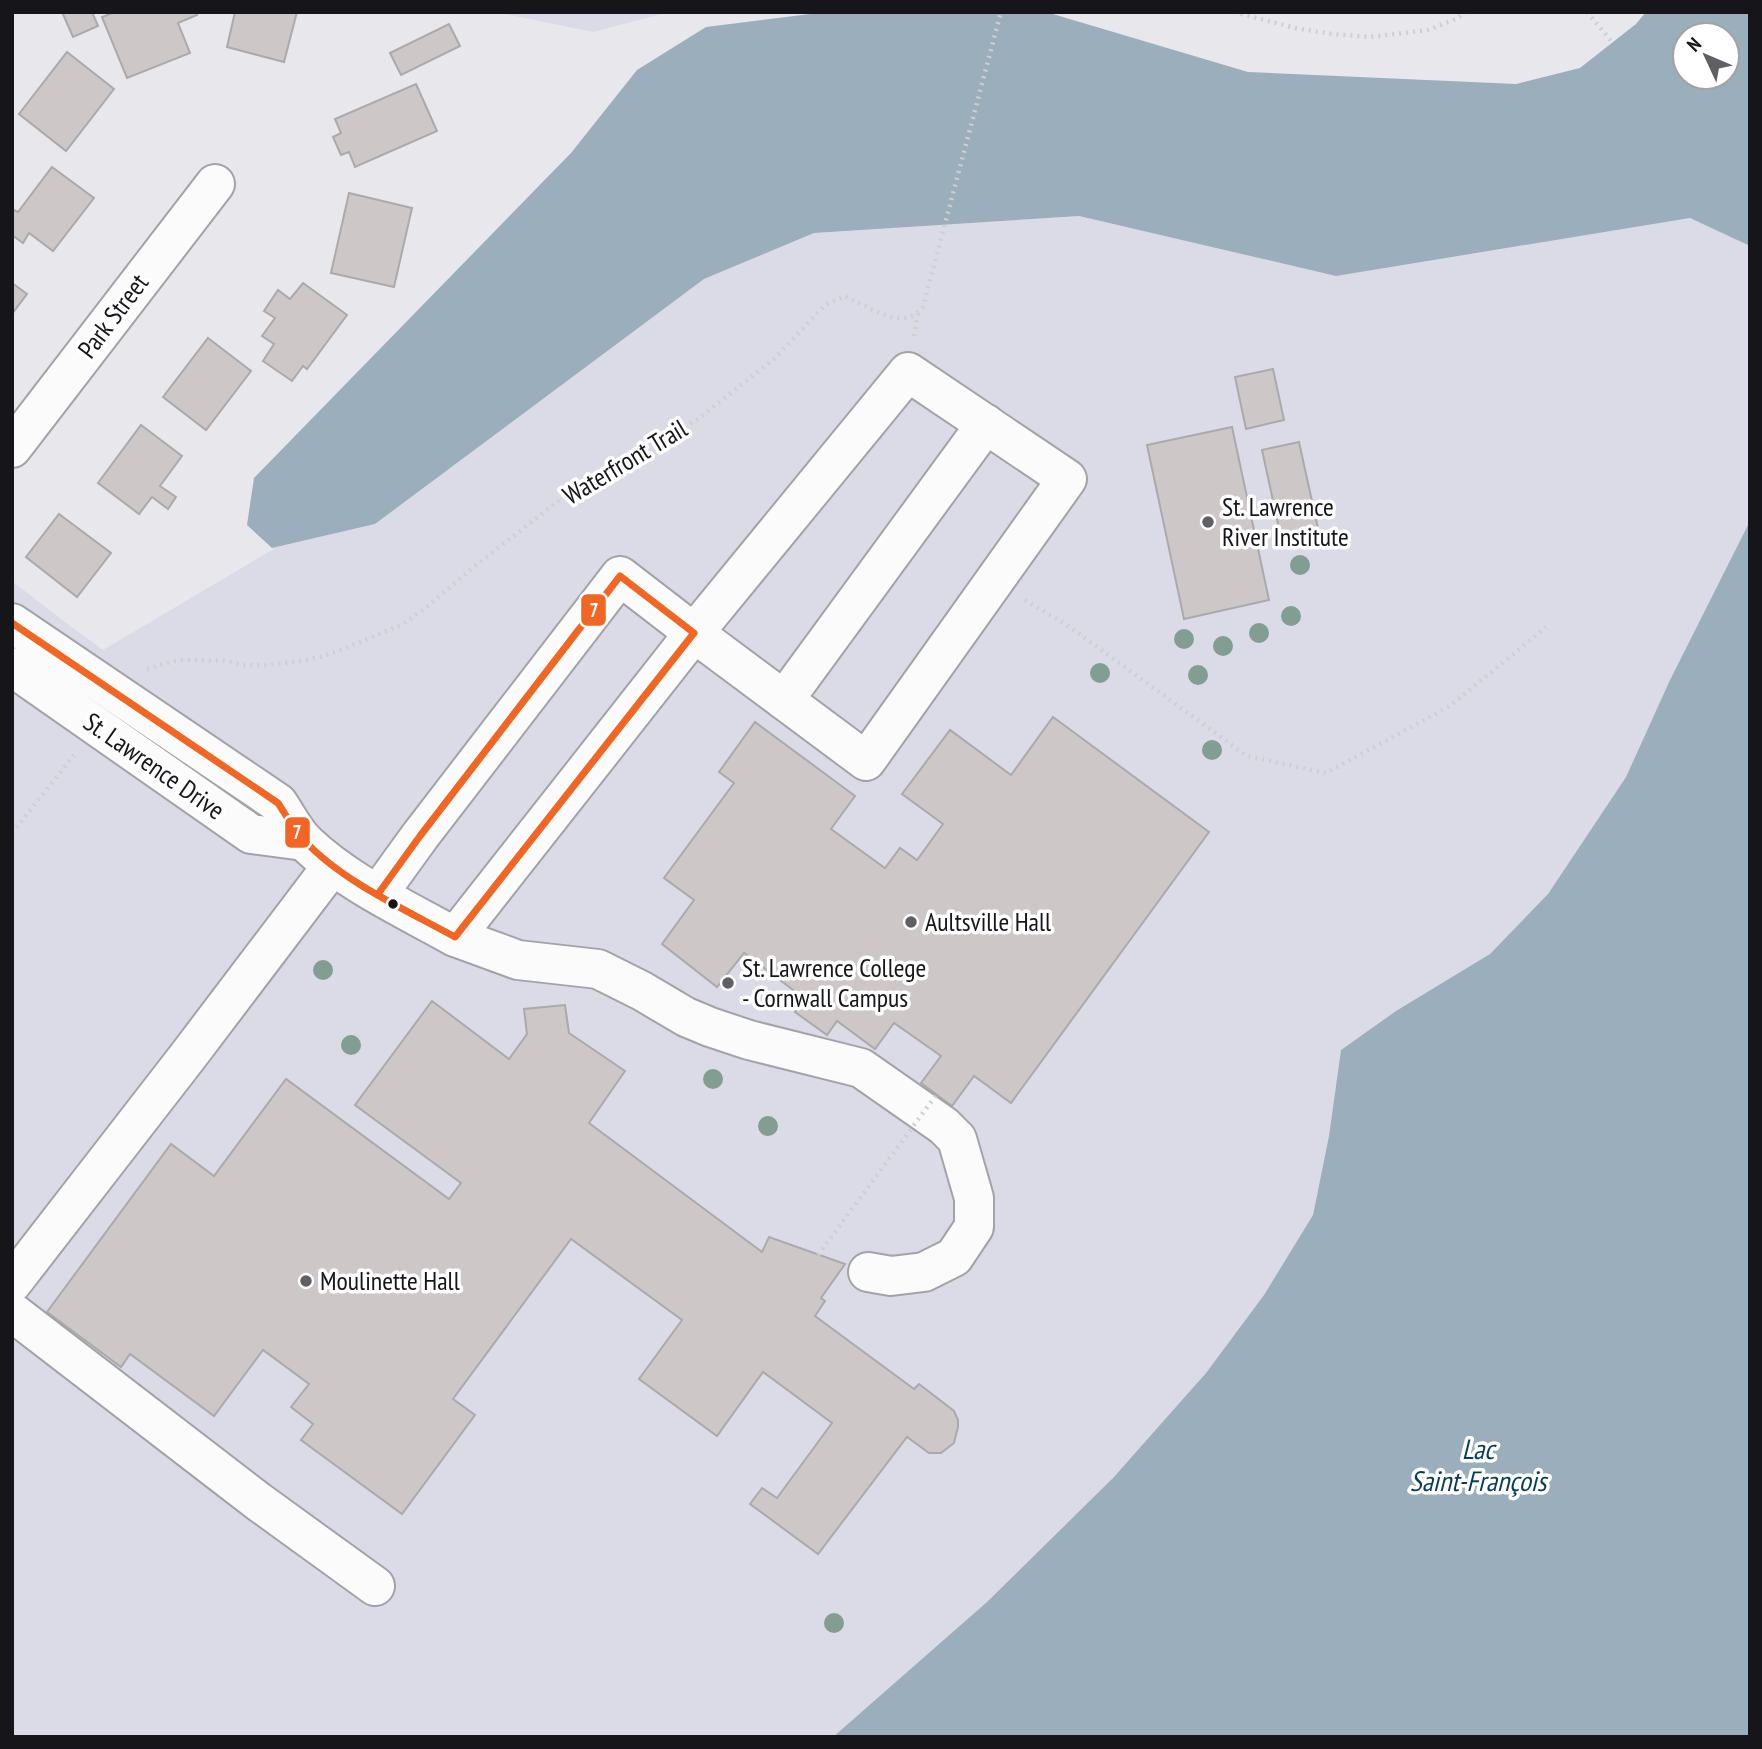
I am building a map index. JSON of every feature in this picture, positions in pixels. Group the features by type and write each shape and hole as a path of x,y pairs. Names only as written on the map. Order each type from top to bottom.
{"street":[{"name":"Park Street","path":"12,448 215,184"},
{"path":"379,894 620,576 694,633 866,761 1068,479 908,372 694,633 454,937"},
{"path":"784,700 986,424"},
{"name":"St. Lawrence Drive","path":"12,623 108,711"},
{"name":"St. Lawrence Drive","path":"12,667 108,711 278,803 304,841 332,866 454,937 518,960 598,969 686,1017 710,1027 861,1068 944,1126 957,1139 964,1162 974,1198 974,1227 954,1258 924,1272 891,1276 868,1272"},
{"path":"12,1283 332,866"},
{"path":"12,1312 259,1502 375,1586"}],"path":[{"name":"Waterfront Trail","path":"12,833 108,711 145,670 182,660 255,665 296,662 334,652 403,624 580,484 698,419 775,358 825,304 845,296 882,315 907,318 918,313 923,307 1001,12"},
{"path":"1234,12 1319,32 1370,37 1428,30 1466,12"},
{"path":"1587,12 1612,43"},
{"path":"995,582 1067,625 1247,756 1326,773 1450,706 1546,627"},
{"path":"818,1255 937,1094"}],"shaded area":[{"path":"496,12 669,12 593,32"},
{"name":"St. Lawrence College - Cornwall Campus","path":"1079,216 1336,276 1690,218 1750,246 1750,521 1670,680 1626,777 1548,894 1490,954 1396,1011 1341,1050 1329,1136 1313,1215 1264,1295 1206,1373 1113,1478 987,1602 833,1737 12,1737 12,581 103,650 277,547 375,524 704,279 814,233"}],"water":[{"path":"826,12 1046,12 1248,72 1516,84 1580,68 1636,24 1646,12 1750,12 1750,246 1690,218 1336,276 1079,216 814,233 704,279 375,524 272,548 247,525 254,478 571,153 637,70 706,27"},
{"name":"Lac Saint-François","path":"1750,521 1750,1737 833,1737 987,1602 1113,1478 1206,1373 1264,1295 1313,1215 1329,1136 1341,1050 1396,1011 1490,954 1548,894 1626,777 1670,680"}],"building":[{"path":"62,12 92,12 98,26 73,37"},
{"path":"115,12 196,12 197,15 178,23 190,53 127,78 102,17"},
{"path":"235,12 297,12 284,62 227,47"},
{"path":"449,24 460,46 401,75 390,53"},
{"path":"67,52 114,89 66,151 19,114"},
{"path":"416,84 437,131 355,167 349,152 341,155 333,137 341,133 335,119"},
{"path":"52,167 94,198 53,251 29,233 23,243 12,235 12,209 18,212"},
{"path":"349,193 412,208 394,287 331,273"},
{"path":"12,283 27,294 12,314"},
{"path":"303,283 347,315 307,369 303,366 292,381 263,361 274,344 262,336 275,318 264,311 278,290 290,299"},
{"path":"208,338 251,371 206,430 163,397"},
{"path":"1273,369 1284,420 1246,429 1235,377"},
{"path":"141,425 182,456 160,486 176,497 168,509 152,497 139,514 98,483"},
{"name":"St. Lawrence River Institute","path":"1232,427 1269,600 1184,619 1147,445"},
{"path":"1299,442 1319,533 1282,542 1262,450"},
{"path":"59,514 111,553 77,597 26,557"},
{"name":"Aultsville Hall","path":"1053,717 1209,832 1011,1103 974,1076 952,1106 921,1083 941,1056 894,1023 875,1049 837,1021 827,1035 795,1012 805,999 744,953 717,987 662,944 694,900 664,878 734,783 719,772 755,722 855,796 831,829 885,868 900,848 917,860 943,824 902,794 950,730 1011,775"},
{"name":"Moulinette Hall","path":"432,1001 509,1059 527,1034 524,1009 565,1005 569,1033 625,1071 589,1123 762,1252 769,1237 845,1264 821,1298 825,1301 815,1316 914,1389 919,1384 954,1411 958,1427 954,1443 941,1453 929,1453 907,1437 818,1554 750,1504 762,1488 777,1498 832,1423 763,1372 717,1436 639,1379 682,1320 571,1239 453,1399 475,1415 402,1514 301,1440 313,1424 291,1407 309,1384 263,1350 214,1416 130,1354 121,1367 47,1312 171,1144 214,1176 286,1079 449,1199 461,1183 355,1105"}],"transit line":[{"name":"7","path":"12,623 278,803 299,835 336,868 375,894 455,937 694,633 620,576 378,894"}],"place":[{"name":"St. Lawrence River Institute","path":"1208,522"},
{"name":"Aultsville Hall","path":"911,922"},
{"name":"St. Lawrence College - Cornwall Campus","path":"728,983"},
{"name":"Moulinette Hall","path":"306,1281"}]}
